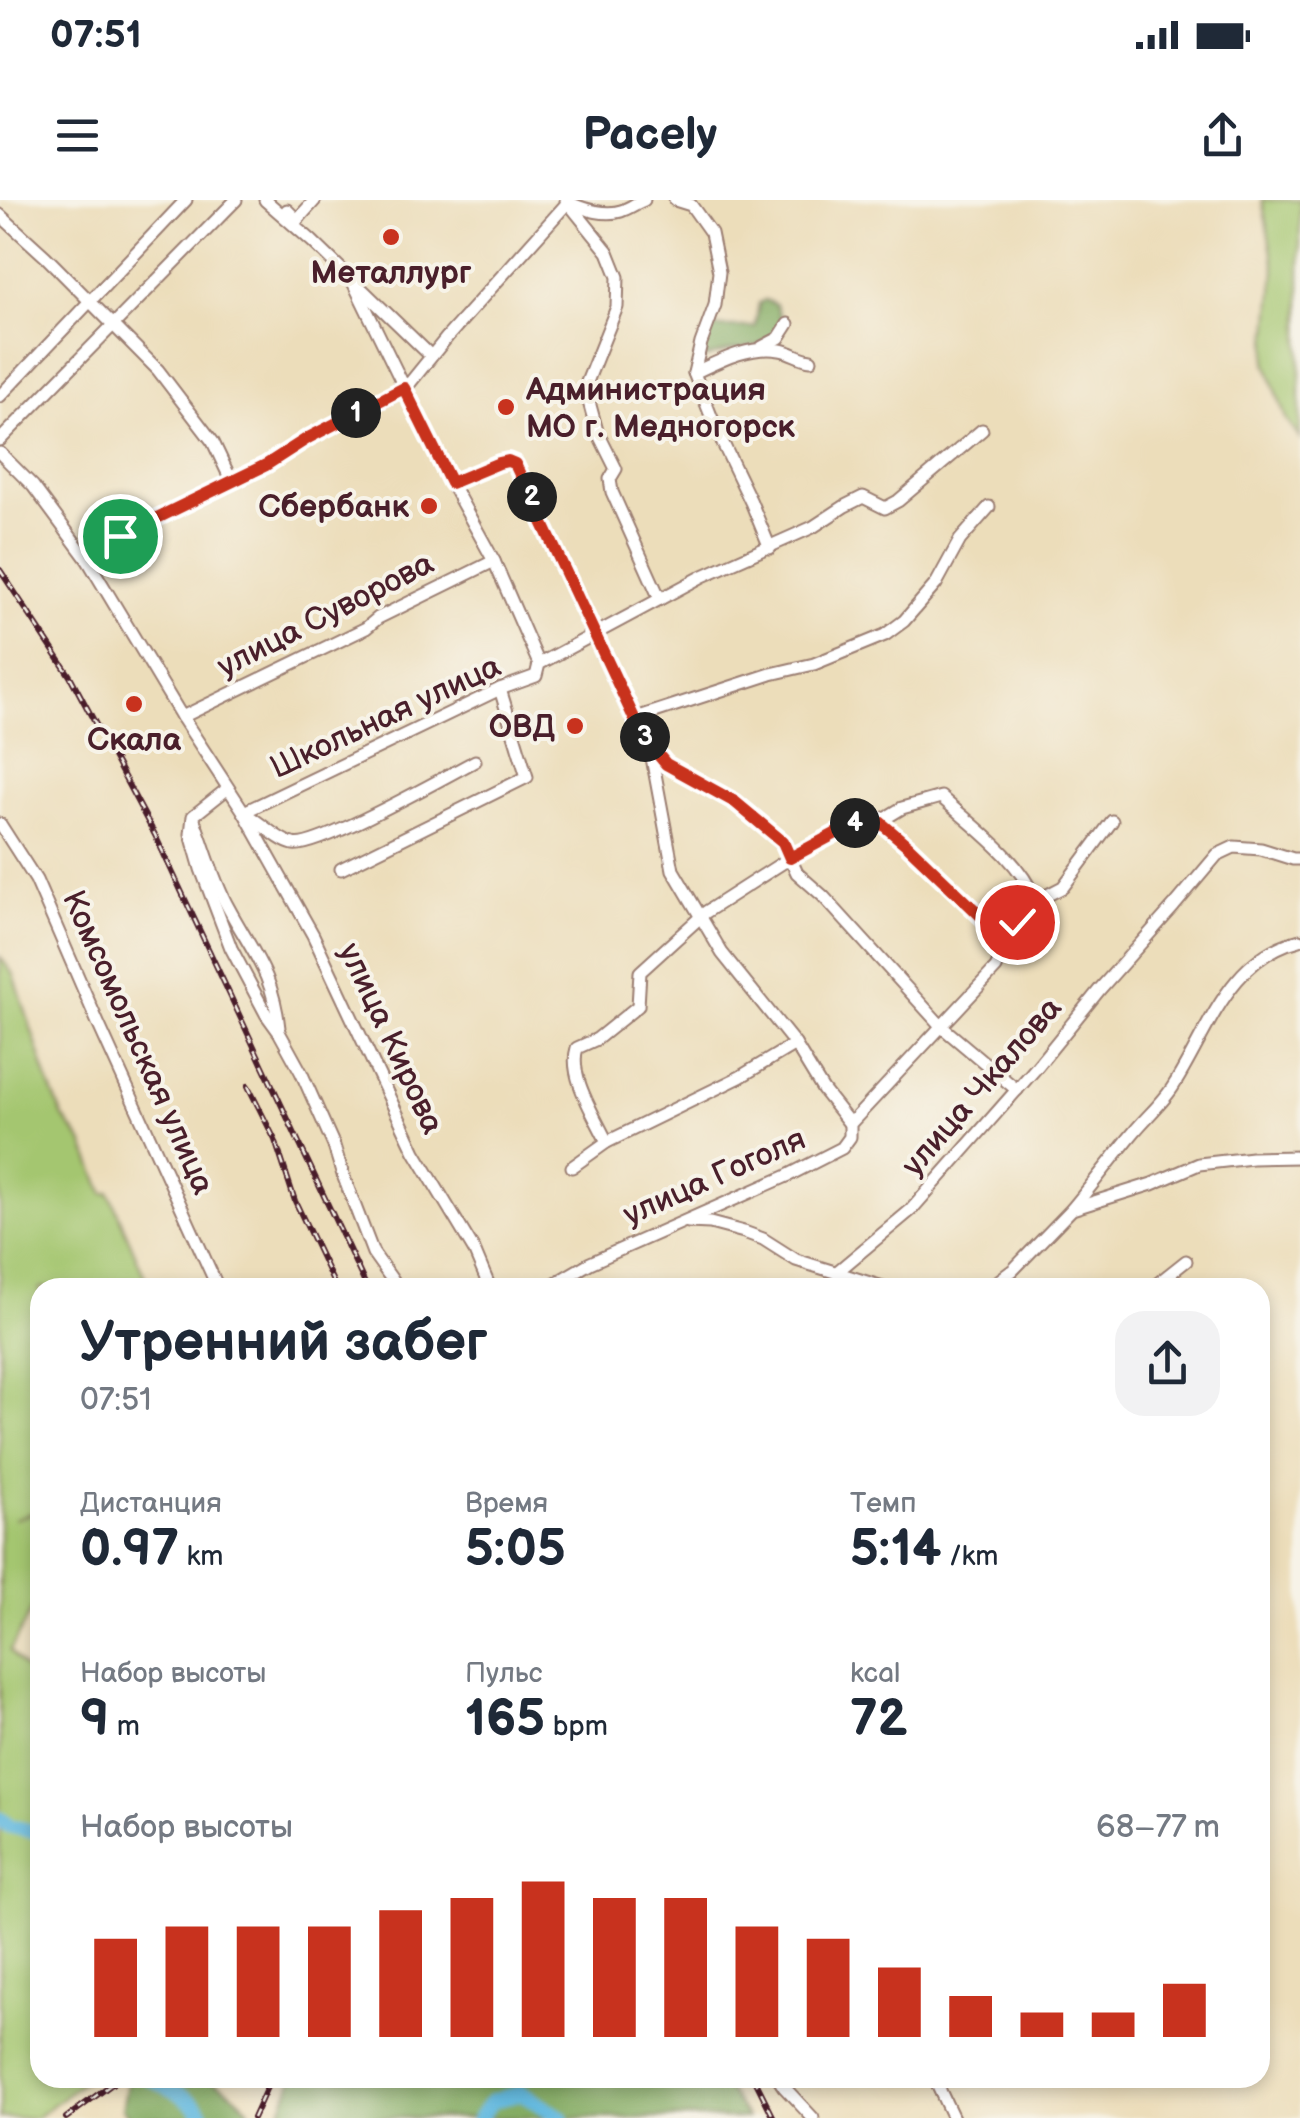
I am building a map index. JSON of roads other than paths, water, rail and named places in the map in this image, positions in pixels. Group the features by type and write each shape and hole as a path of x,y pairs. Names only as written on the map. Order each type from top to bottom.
{"street":[{"path":"0,396 186,200"},
{"path":"0,440 236,200"},
{"path":"265,200 430,356"},
{"path":"276,200 297,220 315,200"},
{"path":"675,200 691,205 711,233 719,272 694,374 770,548"},
{"path":"568,201 586,210 618,212 639,201"},
{"path":"87,559 120,536 266,465 404,388 568,201"},
{"path":"568,201 608,252 618,277 617,307 585,387 597,431 616,469 610,478 612,492 660,600"},
{"path":"0,215 158,370 213,442 232,482"},
{"path":"353,282 451,483 494,561 539,664"},
{"path":"694,374 779,338 788,324"},
{"path":"760,348 811,360"},
{"name":"Школьная улица","path":"244,812 500,689 536,676 539,664 704,576 813,527 845,506 864,497 885,508 982,430"},
{"path":"0,453 33,486 87,559 227,789 244,812 286,841 302,846 475,762"},
{"path":"451,483 499,463 515,464 594,636 650,745 666,764 735,802 783,842 797,873 823,896 942,1028 1017,1090"},
{"path":"634,718 814,664 885,634 904,621 936,584 960,540 989,507"},
{"name":"улица Суворова","path":"182,718 494,561"},
{"path":"341,869 526,778 500,689"},
{"path":"650,745 674,870 722,953 795,1044 850,1124"},
{"path":"227,789 193,816 191,834 201,869 232,948 302,1072 374,1253 391,1278"},
{"path":"880,822 902,808 942,797 1028,882 1036,901"},
{"name":"улица Кирова","path":"244,812 313,935 415,1152 474,1250 486,1278"},
{"path":"193,816 226,903 266,971 280,1032"},
{"path":"607,1142 576,1076 576,1048 597,1039 638,1006 640,972 699,915 790,858 868,816 908,846 1007,941"},
{"name":"улица Гоголя","path":"564,1278 590,1262 842,1148 850,1137 850,1124 996,968 1017,922 1036,901 1062,887 1112,821"},
{"name":"Комсомольская улица","path":"0,824 36,880 214,1278"},
{"name":"улица Чкалова","path":"838,1271 911,1210 1216,855 1234,847 1300,858"},
{"path":"1002,1278 1072,1210 1173,1088 1235,980 1257,960 1284,944 1300,940"},
{"path":"572,1167 607,1142 740,1077 795,1044"},
{"path":"1072,1210 1199,1164 1300,1157"},
{"path":"684,1222 710,1223 744,1232 796,1260 858,1278"},
{"path":"1165,1278 1186,1261"},
{"path":"785,2088 812,2118"},
{"path":"939,2088 954,2118"}],"waterway":[{"path":"0,1819 9,1826 30,1831"},
{"path":"169,2088 205,2118"},
{"path":"479,2118 492,2101 521,2093 562,2118"}],"railway":[{"path":"0,570 70,676 155,835 362,1278"},
{"path":"248,1086 275,1140 295,1201 331,1278"},
{"path":"66,2118 106,2088"},
{"path":"253,2118 266,2088"},
{"path":"759,2088 774,2118"}],"place":[{"name":"Металлург","path":"391,237"},
{"name":"Администрация МО г. Медногорск","path":"506,407"},
{"name":"Сбербанк","path":"429,506"},
{"name":"Скала","path":"134,704"},
{"name":"ОВД","path":"575,726"}]}
